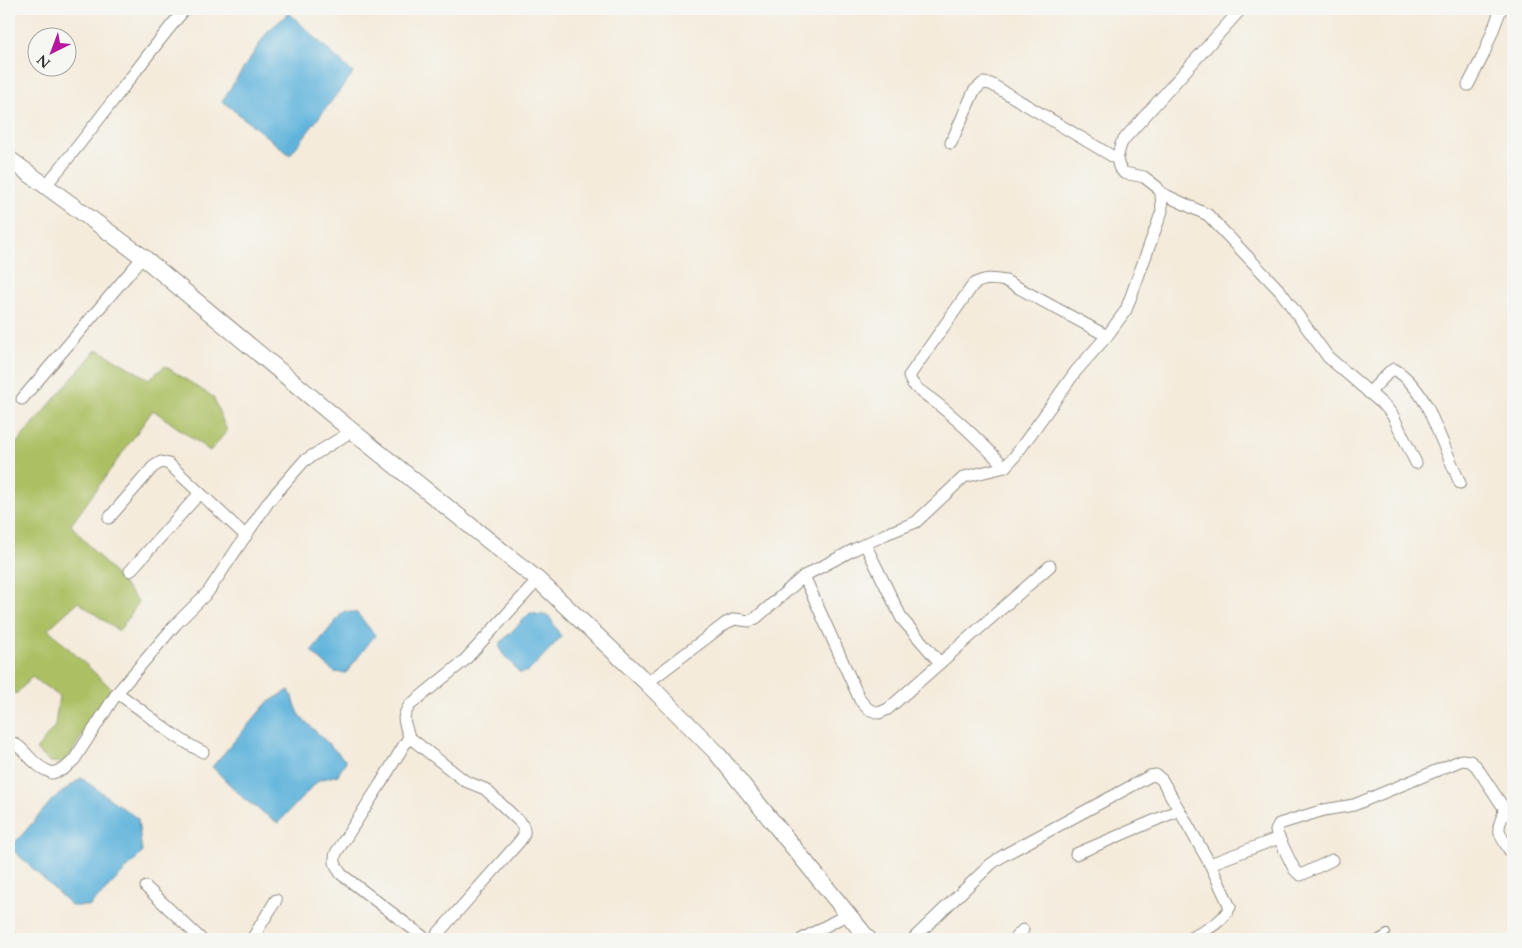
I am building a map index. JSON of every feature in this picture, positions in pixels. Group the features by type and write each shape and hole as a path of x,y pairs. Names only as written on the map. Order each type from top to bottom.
{"street":[{"path":"46,185 185,9"},
{"path":"647,683 726,623 736,619 749,620 756,618 804,576 865,544 916,522 964,477 1005,467 1015,456 1076,371 1107,336 1126,310 1162,211 1161,193 1157,187 1150,180 1124,172 1119,167 1117,159 1121,144 1241,9"},
{"path":"1468,86 1483,56 1501,9"},
{"path":"951,143 974,92 983,83 990,84 1117,159"},
{"path":"9,158 143,257 352,430 538,580 647,683 719,755 868,939"},
{"path":"1161,193 1208,215 1281,292 1328,357 1386,406 1393,416 1416,463"},
{"path":"22,399 143,257"},
{"path":"1005,467 965,426 911,382 910,376 973,285 980,280 1006,281 1107,336"},
{"path":"1369,393 1389,372 1394,370 1400,373 1427,406 1460,483"},
{"path":"9,742 12,742 26,753 38,766 52,773 64,769 74,760 117,692 176,624 208,592 269,501 304,461 352,430"},
{"path":"109,518 153,467 161,462 169,464 246,536"},
{"path":"130,571 200,493"},
{"path":"865,544 902,619 940,663"},
{"path":"804,576 860,700 868,708 879,713 888,709 1050,566"},
{"path":"433,939 519,842 524,835 524,829 521,823 485,789 465,781 409,736 402,719 410,705 464,661 538,580"},
{"path":"117,692 175,736 203,752"},
{"path":"409,736 336,853 334,860 341,874 426,939"},
{"path":"1332,860 1301,875 1299,874 1294,869 1278,838 1276,831 1279,824 1324,810 1354,805 1462,760 1470,761 1476,766 1504,808 1499,832 1513,856"},
{"path":"913,939 991,864 1004,855 1150,776 1156,775 1162,780 1210,864 1230,907 1226,915 1219,922 1194,938"},
{"path":"1076,854 1179,810"},
{"path":"1210,864 1278,838"},
{"path":"146,887 201,939"},
{"path":"252,939 276,900"},
{"path":"802,939 848,914"},
{"path":"1014,939 1023,930"},
{"path":"9,936 13,939"}],"lane":[{"path":"1377,939 1387,933"}],"green space":[{"path":"97,349 149,379 165,366 213,397 227,431 210,451 153,410 71,525 139,602 119,631 78,602 48,629 112,689 65,763 50,762 36,750 55,726 59,696 32,677 16,694 9,689 9,452"}],"water":[{"path":"289,13 353,73 290,155 222,101 268,31"},
{"path":"344,611 357,613 375,635 346,673 334,672 311,651"},
{"path":"530,613 549,616 561,637 529,671 520,673 502,653 499,644"},
{"path":"289,690 300,716 346,761 338,775 319,780 278,823 244,799 212,767 267,703"},
{"path":"81,778 138,819 142,853 90,906 72,906 10,847 52,800"}]}
